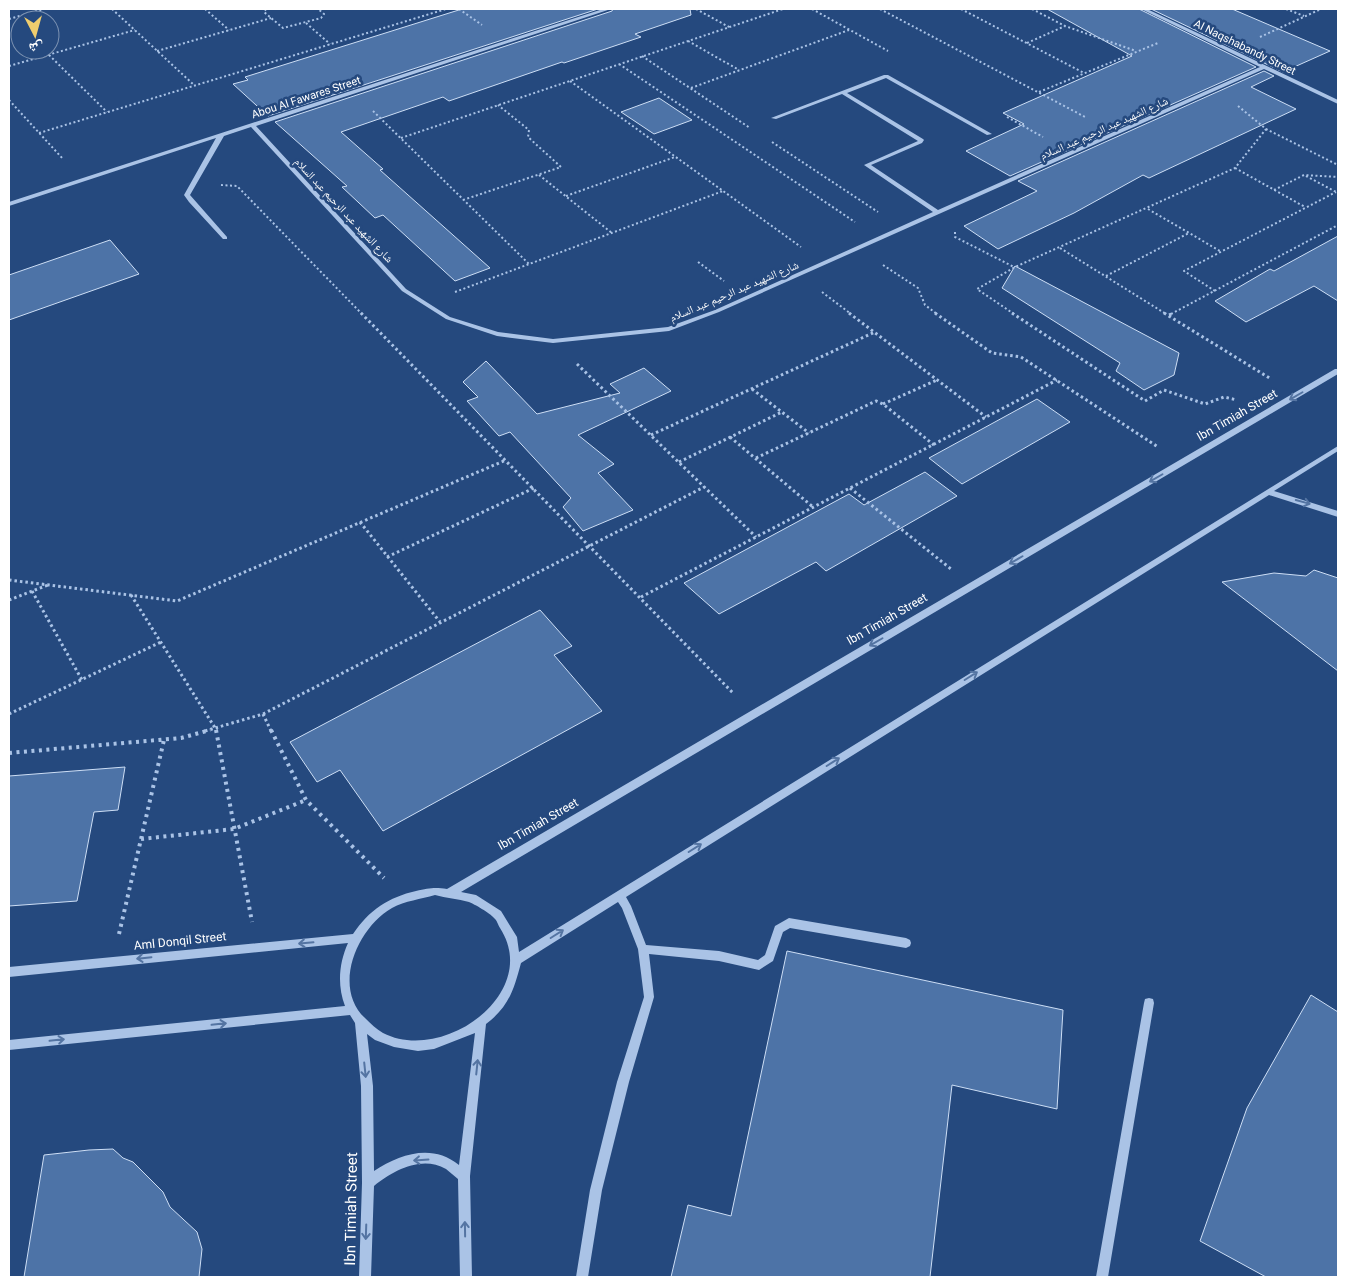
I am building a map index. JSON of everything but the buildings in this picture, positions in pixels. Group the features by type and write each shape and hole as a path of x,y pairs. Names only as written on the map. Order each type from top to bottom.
{"street":[{"name":"Abou Al Fawares Street","path":"9,204 608,9"},
{"name":"Al Naqshabandy Street","path":"1143,9 1338,102"},
{"name":"شارع الشهيد عبد الرحيم عبد السلام","path":"252,125 404,290 448,318 497,334 553,341 669,329 717,311 1264,67"},
{"path":"774,118 886,76 989,134"},
{"path":"842,92 921,140 867,165 938,213"},
{"path":"222,134 187,195 225,238"},
{"name":"Ibn Timiah Street","path":"450,892 1338,371"},
{"path":"516,960 1338,448"},
{"path":"1268,492 1338,514"},
{"path":"435,891 450,892 466,894 480,900 502,919 510,931 516,960 514,978 507,995 496,1011 481,1025 455,1038 426,1046 407,1045 389,1041 373,1032 360,1021 352,1010 346,993 344,974 347,956 354,938 366,922 382,909 399,899 406,899 435,891"},
{"path":"582,1277 596,1190 624,1082 649,997 643,949 626,906 618,896"},
{"path":"643,949 719,956 759,964 769,958 779,929 789,923 906,943"},
{"name":"Aml Donqil Street","path":"9,972 354,938"},
{"path":"1102,1277 1149,1003"},
{"path":"9,1045 352,1010"},
{"name":"Ibn Timiah Street","path":"360,1021 367,1086 368,1183 364,1277"},
{"path":"466,1277 464,1176 481,1025"},
{"path":"368,1183 386,1169 406,1161 428,1159 448,1164 464,1176"}],"path":[{"path":"9,19 44,9"},
{"path":"112,9 194,86"},
{"path":"205,9 229,30"},
{"path":"266,9 264,12 282,28 324,16 318,9"},
{"path":"39,133 446,9"},
{"path":"696,9 729,27"},
{"path":"400,138 783,9"},
{"path":"880,9 1116,134"},
{"path":"961,9 1085,73"},
{"path":"1032,9 1065,26 1136,52"},
{"path":"1286,9 1304,17"},
{"path":"1230,51 1321,9"},
{"path":"157,51 271,18"},
{"path":"306,22 330,44"},
{"path":"1027,43 1065,26"},
{"path":"60,52 135,30"},
{"path":"690,88 850,30"},
{"path":"1039,93 1188,30"},
{"path":"688,41 740,70"},
{"path":"9,66 31,60"},
{"path":"54,60 107,112"},
{"path":"619,64 880,239"},
{"path":"570,80 824,264"},
{"path":"1216,89 1266,129 1338,165"},
{"path":"354,92 529,264"},
{"path":"9,100 82,180"},
{"path":"464,200 561,166 528,137 529,130 498,105"},
{"path":"1263,415 1229,396 1223,396 1205,404 1164,390 1145,401 977,288 1015,267 1235,168 1266,129"},
{"path":"566,196 675,157"},
{"path":"1235,168 1306,207"},
{"path":"539,175 612,233"},
{"path":"1274,190 1304,175 1338,178"},
{"path":"1304,175 1337,193"},
{"path":"194,182 238,186 754,714"},
{"path":"424,304 723,191"},
{"path":"1215,291 1184,271 1306,207 1337,193"},
{"path":"956,205 955,237 1015,267"},
{"path":"1147,209 1221,251"},
{"path":"1169,315 1338,225"},
{"path":"1106,276 1189,233"},
{"path":"858,248 918,288 925,305 992,353 1021,356 1182,463"},
{"path":"1060,248 1297,395"},
{"path":"799,275 986,418"},
{"path":"650,435 875,332"},
{"path":"553,341 756,537"},
{"path":"883,404 937,380"},
{"path":"641,598 1057,380"},
{"path":"752,389 809,432"},
{"path":"756,458 876,401 883,404 934,444"},
{"path":"679,462 782,412"},
{"path":"730,437 813,507"},
{"path":"9,580 176,601 506,460"},
{"path":"9,753 181,738 263,714 704,487"},
{"path":"387,557 534,488"},
{"path":"850,488 972,586"},
{"path":"360,522 440,622"},
{"path":"9,600 48,585"},
{"path":"32,591 82,680"},
{"path":"131,595 216,728 257,947"},
{"path":"9,714 161,642"},
{"path":"263,714 306,800 406,899"},
{"path":"113,962 164,740"},
{"path":"141,839 234,829 306,800"}]}
